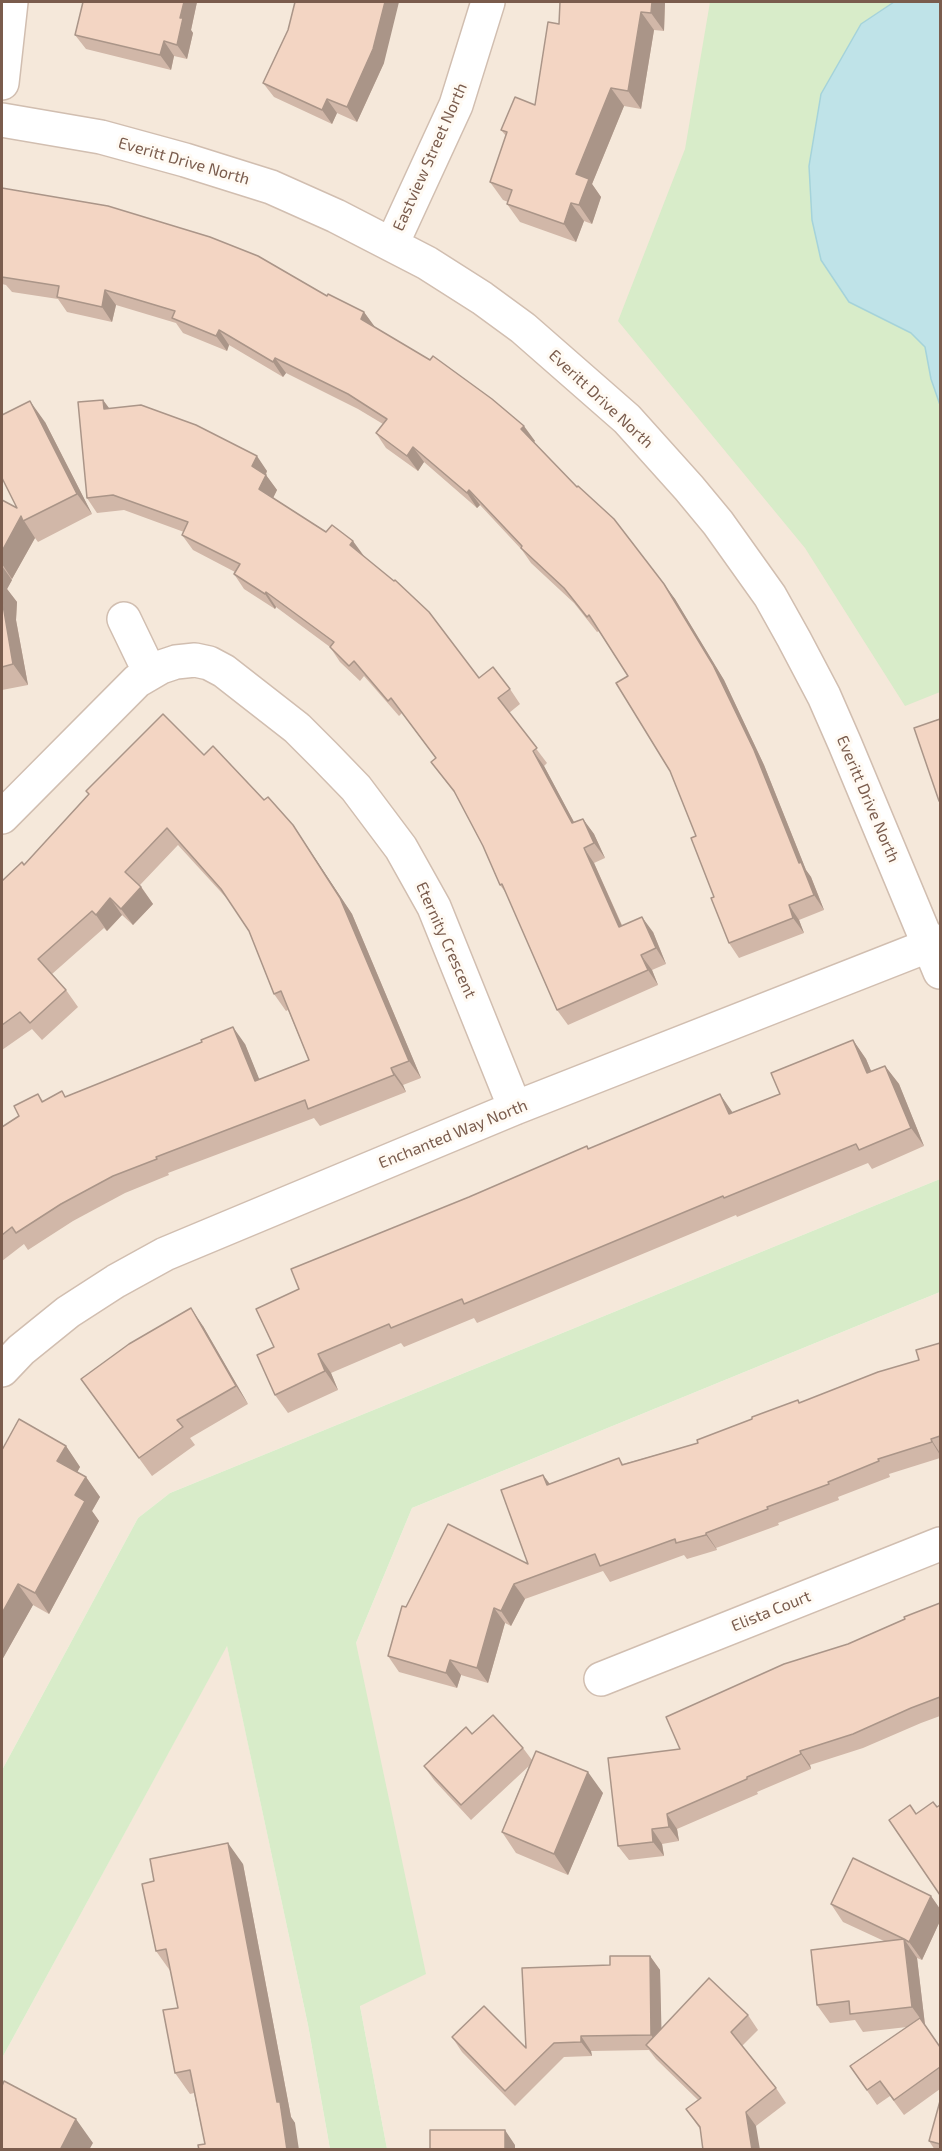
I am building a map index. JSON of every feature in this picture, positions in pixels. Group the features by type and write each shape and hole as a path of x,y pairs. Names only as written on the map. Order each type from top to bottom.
{"street":[{"path":"2,83 11,2"},
{"name":"Eastview Street North","path":"392,244 456,105 488,2"},
{"name":"Everitt Drive North","path":"2,120 101,137 271,187 392,244 482,298 523,328 577,373 627,419 689,488 718,523 770,596 824,696 937,953"},
{"path":"124,619 150,673"},
{"name":"Eternity Crescent","path":"2,817 122,694 150,673 176,662 195,660 224,670 297,728 356,788 401,848 434,907 515,1108"},
{"name":"Enchanted Way North","path":"2,1370 21,1350 68,1312 116,1281 165,1254 515,1108 937,953"},
{"name":"Elista Court","path":"601,1679 940,1544"}],"shaded area":[{"path":"2,2 940,2 940,1179 170,1493 138,1518 2,1770"},
{"path":"940,1292 940,2149 387,2149 360,2006 356,1643 412,1508"},
{"path":"227,1645 308,2025 330,2149 2,2150 2,2058"}],"green space":[{"path":"710,2 940,2 940,692 905,706 805,548 618,321 685,149"},
{"path":"940,1179 940,1292 412,1508 356,1643 426,1974 360,2006 387,2149 330,2149 308,2025 227,1646 2,2058 2,1770 138,1518 170,1493"}],"water":[{"path":"894,2 940,2 940,405 931,379 925,347 911,333 849,302 821,260 812,220 809,166 821,94 861,24"}],"building":[{"path":"83,2 184,2 177,45 164,41 160,55 75,35"},
{"path":"295,2 385,2 373,49 347,107 327,99 322,110 263,83 288,30"},
{"path":"560,2 652,2 651,13 641,12 628,91 611,88 576,174 589,179 579,205 571,203 564,224 507,204 512,190 490,182 507,132 501,130 515,97 535,105 548,22 559,24"},
{"path":"2,188 108,206 210,237 258,256 327,296 328,294 364,312 361,319 430,360 433,356 492,399 524,426 521,429 577,487 614,519 664,584 713,665 754,750 814,895 789,905 793,918 729,943 691,838 696,836 670,771 616,683 628,676 589,615 587,617 564,588 521,548 522,546 469,490 467,493 413,447 407,456 376,433 387,419 348,394 275,358 273,362 219,330 216,336 172,318 175,311 105,290 102,307 57,297 59,286 2,277"},
{"path":"103,400 104,409 141,405 196,425 257,456 252,466 266,475 259,489 326,532 332,525 353,541 350,545 395,580 429,612 479,678 493,667 510,689 498,698 537,748 533,751 572,823 583,819 594,843 584,848 619,927 642,917 656,948 641,955 648,970 557,1010 502,884 500,885 483,846 454,791 431,762 436,758 391,698 388,701 354,661 349,666 330,647 334,642 266,592 265,594 234,574 240,564 182,535 188,522 113,495 87,498 78,402"},
{"path":"30,401 77,494 23,521 21,516 2,551 2,500 17,508 2,478 2,415"},
{"path":"2,599 13,664 2,667"},
{"path":"163,714 204,755 213,746 264,800 268,797 293,825 340,898 409,1061 391,1068 394,1075 308,1109 305,1100 156,1157 157,1159 113,1176 61,1204 16,1233 12,1227 2,1235 2,1127 19,1116 14,1106 38,1094 42,1102 62,1091 65,1097 202,1042 201,1040 233,1027 255,1081 309,1060 281,991 274,994 249,931 221,889 167,828 125,872 141,887 121,909 110,898 96,915 92,911 38,959 66,990 30,1023 20,1012 2,1025 2,881 22,862 24,865 89,794 86,791"},
{"path":"940,719 940,800 939,801 914,728"},
{"path":"853,1040 867,1073 885,1066 911,1128 859,1150 856,1144 724,1198 723,1196 464,1304 462,1299 391,1328 389,1324 318,1354 325,1371 275,1395 257,1355 274,1347 256,1309 299,1289 291,1269 469,1197 587,1146 588,1149 720,1094 729,1114 780,1094 771,1073"},
{"path":"191,1308 236,1386 177,1420 183,1427 139,1458 81,1379 129,1344"},
{"path":"940,1343 940,1436 931,1439 932,1442 878,1459 879,1461 828,1482 829,1484 767,1507 768,1509 706,1533 706,1535 676,1543 675,1539 600,1566 595,1554 514,1584 501,1611 494,1608 477,1668 450,1660 446,1673 388,1656 402,1606 406,1607 448,1524 528,1564 501,1490 543,1475 547,1485 619,1458 622,1465 698,1443 697,1440 752,1419 752,1417 798,1400 799,1403 878,1372 919,1360 916,1350"},
{"path":"19,1419 66,1446 57,1461 86,1477 75,1495 85,1501 35,1593 18,1584 2,1613 2,1450"},
{"path":"940,1603 940,1697 853,1734 800,1751 801,1754 667,1814 669,1827 652,1829 653,1842 618,1846 608,1758 680,1749 666,1717 784,1664 848,1644 905,1619 904,1617"},
{"path":"493,1715 523,1748 461,1805 424,1766 466,1727 472,1734"},
{"path":"536,1751 588,1772 554,1854 502,1832"},
{"path":"933,1802 937,1807 940,1805 940,1895 889,1820 910,1805 916,1814"},
{"path":"228,1843 277,2102 280,2102 287,2150 199,2150 198,2145 205,2144 190,2070 175,2073 163,2010 178,2008 166,1949 156,1951 142,1884 154,1881 150,1859"},
{"path":"853,1858 931,1896 909,1942 831,1904"},
{"path":"904,1939 912,2007 850,2014 849,2001 817,2005 811,1950"},
{"path":"610,1956 650,1956 651,2035 581,2036 581,2042 554,2043 505,2091 452,2037 484,2006 526,2048 522,1968 610,1965"},
{"path":"709,1978 748,2015 731,2032 776,2088 746,2112 752,2150 703,2150 700,2127 686,2109 701,2098 646,2045"},
{"path":"920,2018 940,2047 940,2067 894,2100 880,2081 867,2090 850,2066"},
{"path":"4,2081 76,2119 60,2150 2,2150 2,2086"},
{"path":"940,2101 940,2144 929,2141"},
{"path":"430,2130 505,2130 505,2150 430,2150"}]}
